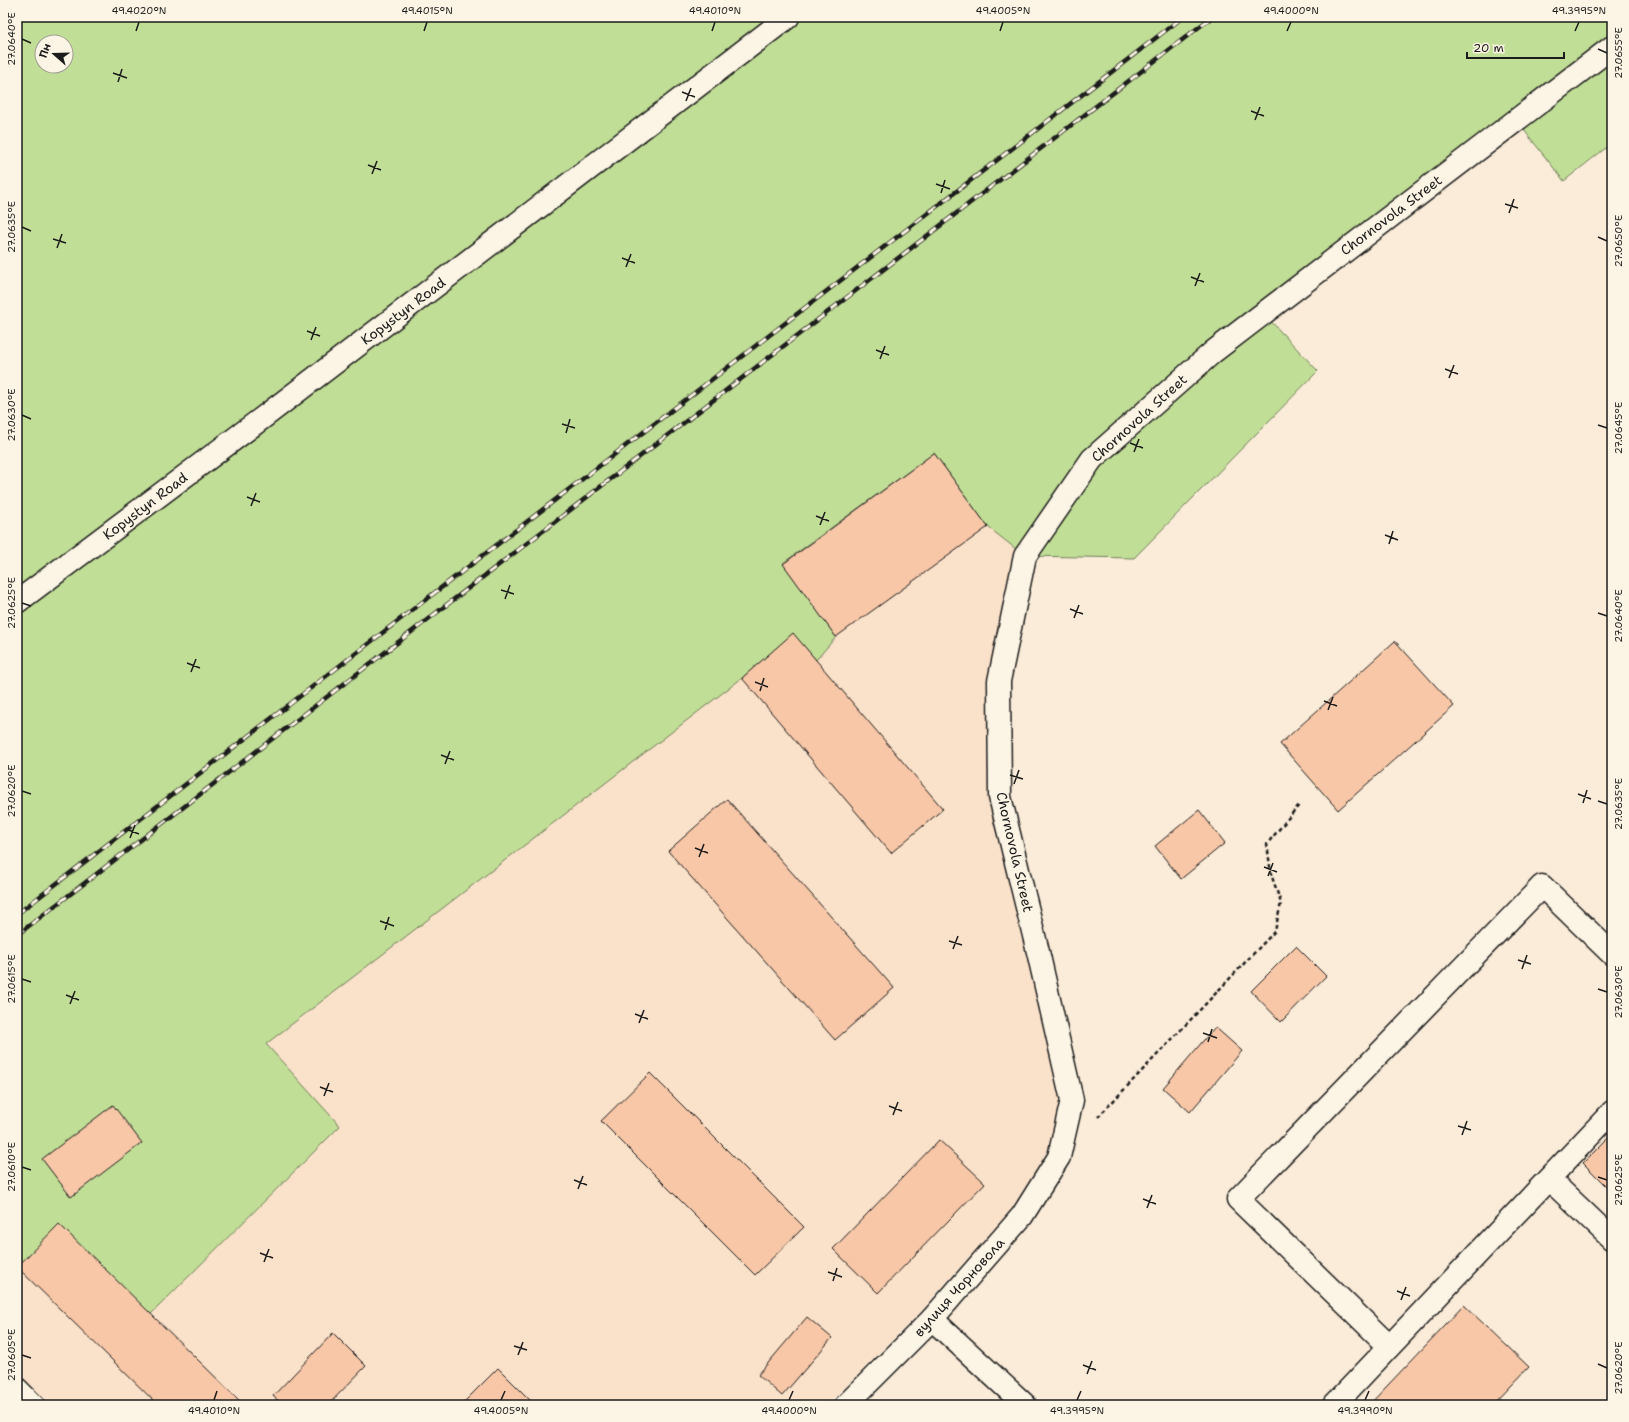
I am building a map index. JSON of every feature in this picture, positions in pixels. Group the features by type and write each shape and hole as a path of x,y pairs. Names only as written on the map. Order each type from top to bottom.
{"street":[{"name":"Kopystyn Road","path":"17,602 269,413 788,17"},
{"name":"Chornovola Street","path":"932,1319 1022,1216 1059,1158 1072,1100 1040,956 1000,797 999,681 1025,556 1092,459 1213,352 1612,47"},
{"path":"1389,1346 1238,1199 1542,886 1612,954"},
{"path":"1334,1405 1612,1112"},
{"path":"1549,1179 1612,1239"},
{"name":"вулиця Чорновола","path":"846,1405 932,1319"},
{"path":"932,1319 1025,1405"},
{"path":"17,1389 33,1405"}],"path":[{"path":"1097,1118 1275,931 1281,903 1271,874 1267,844 1299,805"}],"shaded area":[{"path":"950,298 1025,556 999,681 1000,797 1072,1100 1046,1153 1012,1208 922,1310 827,1405 17,1405 17,994"}],"green space":[{"path":"17,17 1612,17 1612,143 1564,181 1516,120 1263,313 1318,371 1134,558 1025,556 988,527 934,453 783,563 836,637 816,660 793,634 742,678 266,1044 340,1126 151,1314 17,1267"}],"building":[{"path":"934,453 988,527 836,637 783,564"},
{"path":"793,633 943,809 891,853 742,678"},
{"path":"1395,641 1454,706 1338,810 1280,744"},
{"path":"727,799 894,988 835,1040 668,851"},
{"path":"1199,810 1225,843 1181,879 1155,846"},
{"path":"1296,946 1326,976 1281,1022 1251,991"},
{"path":"1215,1027 1242,1051 1190,1112 1163,1088"},
{"path":"650,1073 804,1227 755,1275 601,1121"},
{"path":"113,1105 142,1143 71,1197 42,1159"},
{"path":"1612,1134 1612,1192 1583,1163"},
{"path":"939,1140 985,1183 878,1293 833,1249"},
{"path":"59,1224 244,1405 158,1405 17,1267"},
{"path":"1464,1305 1529,1367 1493,1405 1369,1405"},
{"path":"807,1317 832,1338 782,1396 758,1375"},
{"path":"333,1333 366,1366 328,1405 283,1405 273,1396"},
{"path":"498,1368 535,1405 461,1405"},
{"path":"278,1400 283,1405 273,1405"}],"railway":[{"path":"17,914 1183,17"},
{"path":"17,935 1212,17"}]}
